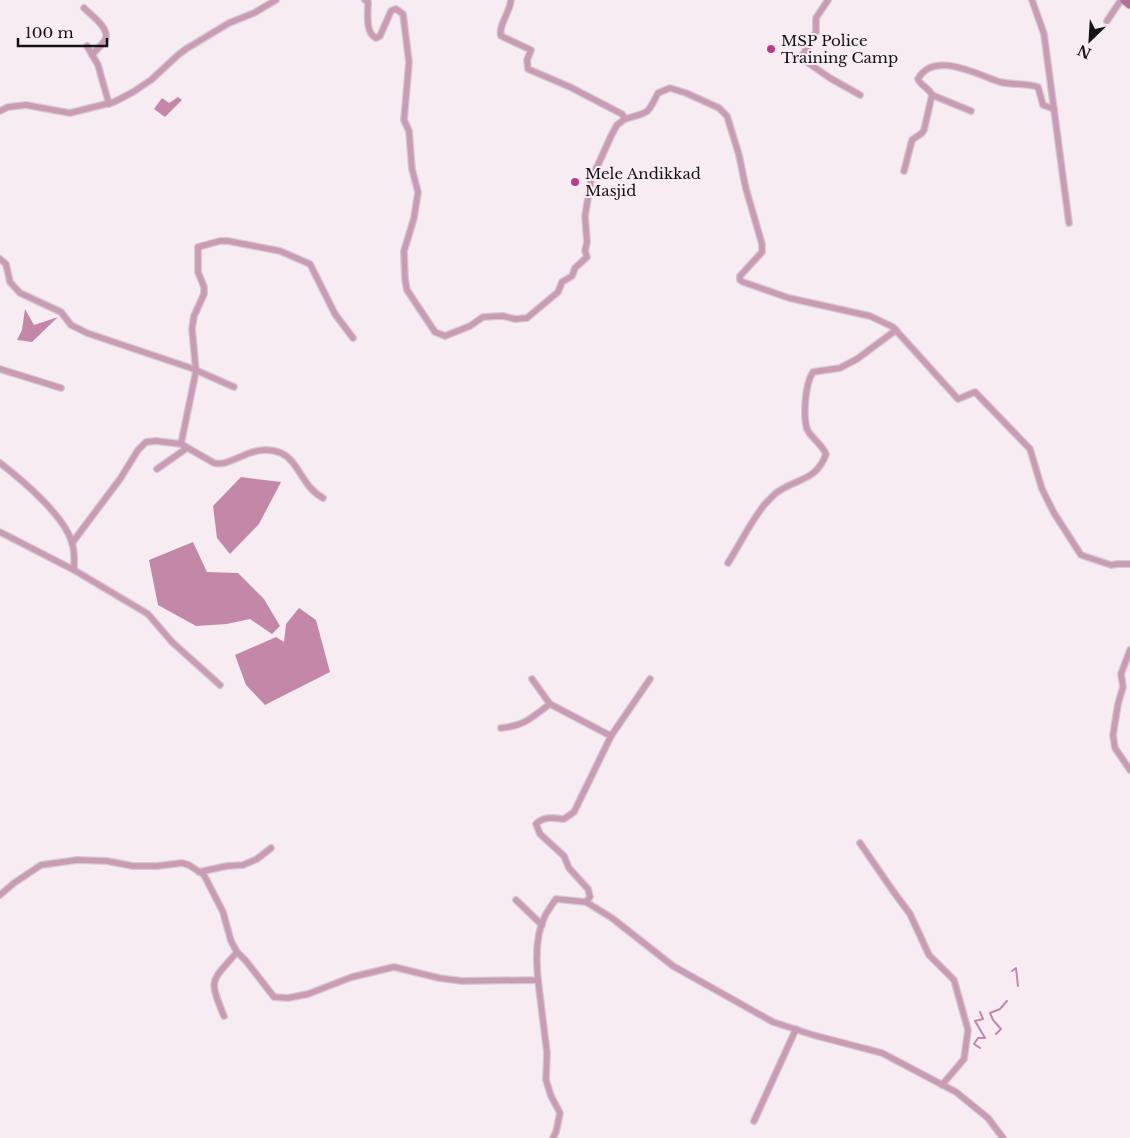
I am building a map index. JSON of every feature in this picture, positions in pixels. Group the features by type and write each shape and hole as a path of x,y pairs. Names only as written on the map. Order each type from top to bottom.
{"main road":[{"path":"1123,0 1130,4"}],"street":[{"path":"0,111 8,107 26,105 70,114 109,104 151,80 178,55 217,30 239,18 254,13 276,0"},
{"path":"365,0 368,2 368,24 371,36 373,37 380,36 391,11 396,9 401,11 404,18 408,62 404,120 409,131 412,169 418,192 414,218 404,251 405,279 407,290 434,332 445,336 483,318 503,316 515,319 527,318 558,292 562,282 572,276 575,268 587,257 585,251 585,216 591,180 617,126 625,119 645,114 658,93 670,88 686,93 719,108 727,116 739,155 746,189 762,244 762,252 740,276 740,280 789,298 870,316 893,327 958,399 975,392 1030,449 1042,489 1054,513 1081,555 1111,565 1130,564"},
{"path":"511,0 510,8 500,33 501,36 531,50 527,60 528,69 570,87 586,97 622,114 625,119"},
{"path":"828,0 816,18 816,32 801,58 830,78 860,95"},
{"path":"1032,0 1044,34 1069,223"},
{"path":"1107,21 1123,0"},
{"path":"84,8 107,34 106,39 92,55"},
{"path":"87,46 98,65 109,104"},
{"path":"904,171 912,140 924,130 932,95 930,90 918,79 922,72 929,67 936,65 957,67 1000,82 1038,87 1043,106 1054,109"},
{"path":"932,95 971,110"},
{"path":"181,444 196,371 192,330 194,316 204,294 204,287 198,272 198,247 220,241 280,251 310,264 335,314 353,338"},
{"path":"0,259 6,264 10,282 20,293 61,312 71,325 87,333 196,371 234,387"},
{"path":"728,563 765,505 778,491 801,482 818,470 824,460 826,454 822,446 808,430 805,402 808,380 813,372 840,368 857,360 896,330"},
{"path":"0,369 60,388"},
{"path":"72,543 120,479 138,450 146,442 156,441 181,444 220,464 247,453 266,450 282,453 294,464 308,487 316,495 323,498"},
{"path":"157,469 187,448"},
{"path":"0,463 36,495 60,520 72,543 74,570"},
{"path":"0,532 74,570 148,614 172,642 220,684"},
{"path":"1130,650 1121,674 1123,691 1118,704 1113,735 1116,748 1130,770"},
{"path":"532,679 550,704 612,736"},
{"path":"586,902 590,897 588,889 569,868 564,856 540,834 536,824 540,820 548,818 564,819 574,812 612,736 650,679"},
{"path":"501,728 524,724 550,704"},
{"path":"860,843 910,914 929,954 954,980 968,1030 964,1059 942,1085"},
{"path":"199,872 227,866 244,865 257,859 271,848"},
{"path":"0,895 14,882 41,865 76,860 107,861 141,866 182,863 189,865 204,876 223,912 237,952 274,997 288,998 308,994 352,978 394,967 439,978 462,981 538,980"},
{"path":"553,1138 560,1113 551,1096 546,1080 547,1053 536,964 538,943 544,917 556,899 586,902 612,918 673,966 773,1022 882,1053 956,1092 988,1118 1003,1138"},
{"path":"516,900 542,925"},
{"path":"224,1016 213,987 214,980 237,952"},
{"path":"754,1121 796,1029"}],"shaded area":[{"path":"178,97 182,100 165,117 154,109 162,98 169,103"},
{"path":"25,309 34,325 58,317 32,342 17,340 22,330"},
{"path":"241,477 281,482 259,524 230,554 217,538 213,506"},
{"path":"193,542 207,572 238,573 264,599 280,626 272,634 250,619 227,624 196,626 158,605 149,560"},
{"path":"299,608 316,620 330,672 265,705 246,685 235,655 276,637 284,642 286,624"}],"waterway":[{"path":"1012,971 1016,968 1018,986"},
{"path":"996,1034 1001,1029 990,1013 1000,1009 1007,1001"},
{"path":"980,1012 983,1019 975,1021 985,1038 978,1038 974,1044 980,1048"}],"place":[{"name":"MSP Police Training Camp","path":"771,49"},
{"name":"Mele Andikkad Masjid","path":"575,182"}]}
